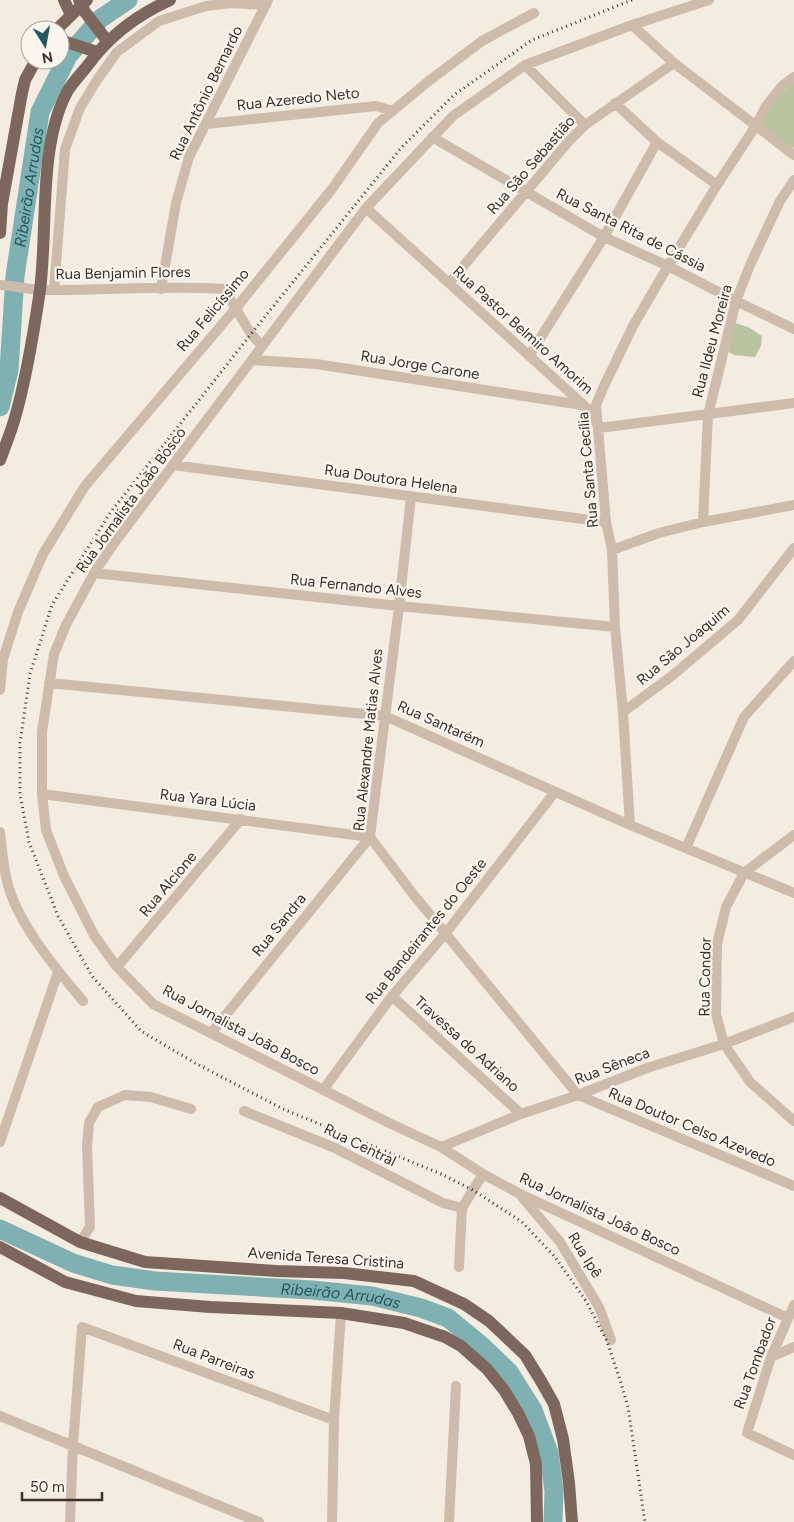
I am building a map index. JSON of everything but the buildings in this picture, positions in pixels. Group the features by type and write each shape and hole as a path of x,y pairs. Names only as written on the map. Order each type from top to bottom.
{"main road":[{"path":"64,0 71,15"},
{"path":"0,460 16,412 24,376 42,252 49,154 53,131 67,92 94,50 106,39 155,6 170,0"},
{"path":"66,20 83,4 106,39"},
{"path":"70,43 94,50"},
{"path":"0,233 2,204 22,93 25,80 30,70"},
{"name":"Avenida Teresa Cristina","path":"0,1198 80,1242 145,1262 276,1271 344,1273 414,1281 464,1304 489,1321 525,1356 542,1381 554,1404 563,1439 570,1483 572,1522"},
{"path":"0,1247 65,1282 136,1301 210,1307 341,1313 404,1323 445,1337 461,1346 487,1369 513,1405 529,1436 536,1464 537,1522"}],"street":[{"name":"Rua Jornalista João Bosco","path":"709,0 632,25 525,65 453,116 366,208 115,542 94,574 63,632 54,654 42,732 42,794 46,830 64,876 94,935 117,967 153,1004 212,1032 389,1123 441,1147 483,1174 520,1194 788,1318"},
{"path":"54,290 65,148 80,108 117,52 159,20 206,6 267,2"},
{"name":"Rua Antônio Bernardo","path":"161,289 176,203 189,157 267,2"},
{"name":"Rua Felicíssimo","path":"0,690 2,659 18,612 43,554 85,486 236,308 332,189 378,123 430,80 482,41 534,13"},
{"path":"632,25 674,63 755,127 794,155"},
{"name":"Rua São Sebastião","path":"449,283 585,125 674,63"},
{"path":"525,65 585,125"},
{"name":"Rua Santa Cecília","path":"630,825 623,712 615,627 612,550 606,522 596,405 633,326 668,266 755,127 766,106 778,91 794,77"},
{"path":"615,103 657,142 717,185"},
{"name":"Rua Azeredo Neto","path":"206,124 376,106 393,111"},
{"path":"53,131 73,128"},
{"name":"Rua Santa Rita de Cássia","path":"432,137 604,237 668,266 794,329"},
{"path":"529,356 604,237 657,142"},
{"name":"Rua Ildeu Moreira","path":"703,522 708,415 736,301 750,265 780,201 794,180"},
{"path":"46,201 61,201"},
{"name":"Rua Pastor Belmiro Amorim","path":"366,208 582,406 588,409 599,428"},
{"path":"42,252 57,250"},
{"name":"Rua Benjamin Flores","path":"2,285 54,290 189,287 224,289 236,308"},
{"path":"236,308 251,334 262,346"},
{"name":"Rua Jorge Carone","path":"252,360 316,364 582,406"},
{"path":"599,428 794,404"},
{"name":"Rua Doutora Helena","path":"173,465 606,522"},
{"name":"Rua Alexandre Matias Alves","path":"410,497 399,606 370,837 445,934 578,1095"},
{"path":"612,550 703,522 794,504"},
{"name":"Rua São Joaquim","path":"623,712 673,675 738,620 794,548"},
{"name":"Rua Fernando Alves","path":"94,574 615,627"},
{"path":"686,848 744,717 794,661"},
{"name":"Rua Santarém","path":"49,683 385,716 630,825 794,893"},
{"name":"Rua Bandeirantes do Oeste","path":"323,1090 392,996 445,934 555,792"},
{"name":"Rua Yara Lúcia","path":"42,794 370,837"},
{"name":"Rua Alcione","path":"117,967 241,819"},
{"path":"0,832 3,871 25,924 58,972 83,1001"},
{"name":"Rua Condor","path":"794,835 744,873 726,907 717,944 716,1014 724,1044 750,1082 794,1121"},
{"name":"Rua Sandra","path":"212,1032 370,837"},
{"path":"0,1142 58,972"},
{"name":"Travessa do Adriano","path":"392,996 521,1114"},
{"name":"Rua Sêneca","path":"441,1147 521,1114 578,1095 647,1068 724,1044 794,1017"},
{"path":"80,1242 90,1227 87,1146 89,1123 98,1107 125,1095 151,1097 191,1109"},
{"name":"Rua Doutor Celso Azevedo","path":"578,1095 794,1186"},
{"name":"Rua Central","path":"244,1111 335,1148 443,1203 462,1208"},
{"path":"459,1267 462,1208 483,1174"},
{"name":"Rua Ipê","path":"520,1194 560,1242 599,1307 611,1340"},
{"name":"Rua Tombador","path":"794,1305 771,1357 746,1433 794,1455"},
{"path":"332,1522 334,1420 341,1313"},
{"name":"Rua Parreiras","path":"73,1445 82,1327 334,1420"},
{"path":"771,1357 794,1347"},
{"path":"449,1522 456,1386"},
{"path":"0,1416 259,1522"},
{"path":"70,1522 73,1445"}],"green space":[{"path":"794,82 794,148 759,126 777,98"},
{"path":"735,323 748,327 762,336 761,346 755,357 734,355 726,350"}],"waterway":[{"name":"Ribeirão Arrudas","path":"0,407 9,370 15,276 40,112 68,56 100,19 128,0"},
{"name":"Ribeirão Arrudas","path":"0,1229 73,1263 112,1275 155,1281 312,1290 372,1296 421,1308 448,1318 482,1346 509,1372 533,1410 549,1453 554,1491 553,1522"}],"railway":[{"path":"632,0 532,40 454,95 401,148 110,513 52,605 30,674 20,743 20,794 29,842 58,916 92,976 141,1031 195,1063 283,1109 441,1174 473,1190 522,1222 555,1257 586,1301 607,1341 628,1407 645,1522"}]}
